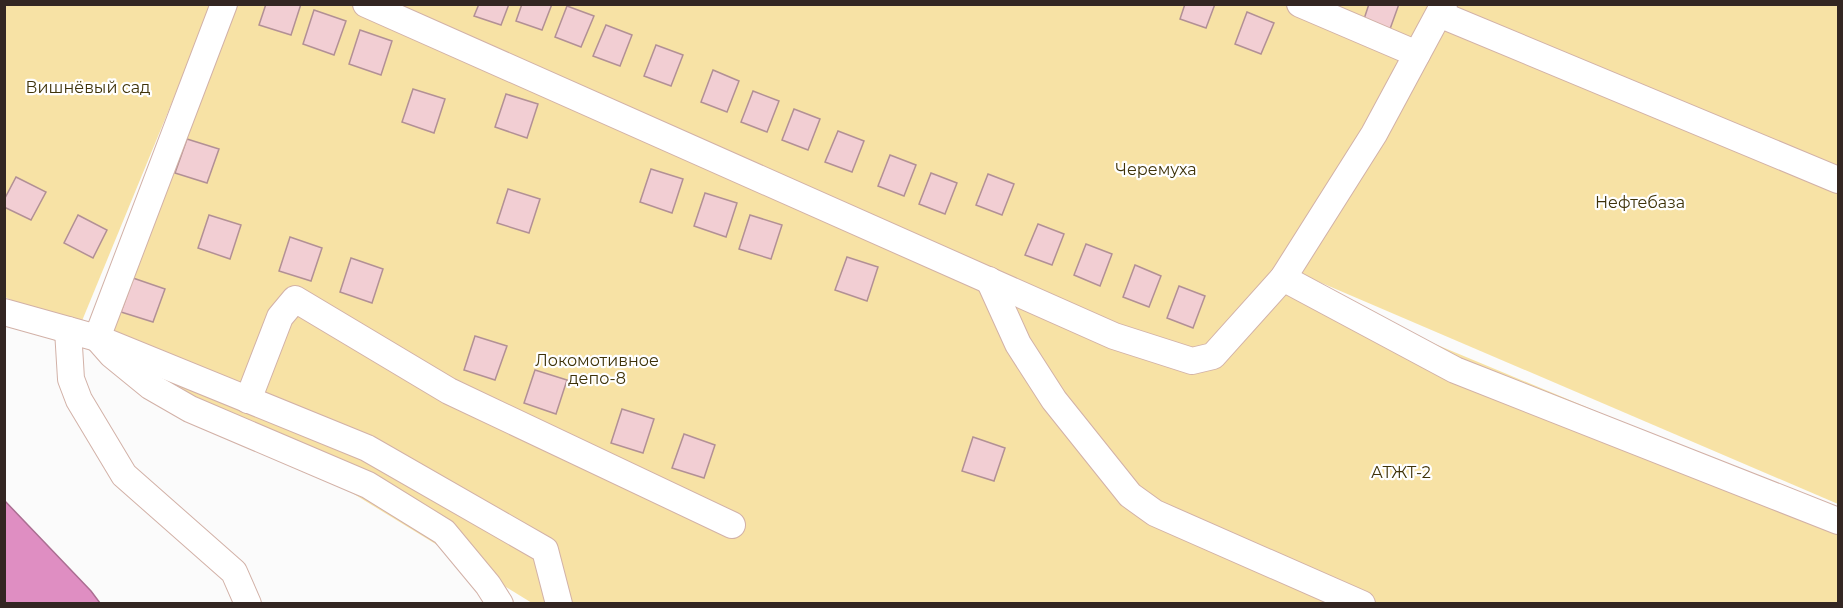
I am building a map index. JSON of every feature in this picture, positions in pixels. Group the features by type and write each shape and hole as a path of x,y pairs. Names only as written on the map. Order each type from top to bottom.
{"lane":[{"path":"97,338 224,4"},
{"path":"1300,4 1417,54"},
{"path":"380,7 1114,336 1192,361 1214,356 1283,278 1374,134 1442,9 1839,180"},
{"path":"1283,278 1455,370 1839,520"},
{"path":"989,280 1018,344 1054,400 1130,495 1155,513 1362,603"},
{"path":"248,400 280,317 295,299 449,391 732,525"},
{"path":"4,312 97,338 367,448 545,550 559,603"},
{"path":"68,330 71,379 79,400 124,475 234,572 248,603"},
{"path":"97,338 112,355 150,386 190,409 368,485 444,532 500,603"}],"green space":[{"name":"Черемуха","path":"388,4 1445,5 1283,278 1192,361"},
{"name":"Вишнёвый сад","path":"4,5 212,5 77,333 5,297"},
{"name":"Локомотивное депо-8","path":"223,5 354,5 980,284 1106,483 1359,603 532,603 99,338"},
{"name":"Нефтебаза","path":"1450,5 1838,5 1838,504 1296,272"},
{"name":"АТЖТ-2","path":"1284,281 1838,512 1838,603 1368,603 1155,503 1130,483 997,298 1195,369"}],"shaded area":[{"path":"4,500 91,591 100,603 5,603"}],"building":[{"path":"266,4 301,4 291,35 259,25"},
{"path":"479,4 509,4 501,25 474,16"},
{"path":"522,4 552,4 542,30 516,21"},
{"path":"1185,4 1215,4 1206,28 1180,19"},
{"path":"1369,4 1399,4 1390,29 1364,19"},
{"path":"567,6 594,16 581,47 555,37"},
{"path":"314,10 346,21 334,55 303,44"},
{"path":"1247,12 1274,23 1261,54 1235,44"},
{"path":"606,25 632,35 620,66 593,56"},
{"path":"360,30 392,41 381,75 349,64"},
{"path":"656,45 683,55 671,86 644,76"},
{"path":"713,70 739,81 727,112 701,102"},
{"path":"413,89 445,99 434,133 402,122"},
{"path":"753,91 779,101 767,132 741,122"},
{"path":"506,94 538,104 527,138 495,127"},
{"path":"794,109 820,119 808,150 782,140"},
{"path":"838,131 864,141 852,172 825,162"},
{"path":"187,139 219,149 207,183 175,173"},
{"path":"890,155 916,165 904,196 878,186"},
{"path":"651,169 683,179 672,213 640,202"},
{"path":"931,173 957,183 945,214 919,204"},
{"path":"988,174 1014,184 1002,215 976,205"},
{"path":"16,177 46,192 31,220 4,207 4,200"},
{"path":"508,189 540,199 529,233 497,223"},
{"path":"705,193 737,203 726,237 694,226"},
{"path":"78,215 107,230 93,258 64,243"},
{"path":"209,215 241,225 230,259 198,248"},
{"path":"750,215 782,225 771,259 739,249"},
{"path":"1038,224 1064,234 1052,265 1025,255"},
{"path":"290,237 322,248 311,281 279,271"},
{"path":"1086,244 1112,254 1100,286 1074,275"},
{"path":"847,257 878,267 867,301 835,290"},
{"path":"351,258 383,269 372,303 340,292"},
{"path":"1135,265 1161,276 1149,307 1123,297"},
{"path":"133,278 165,289 153,322 121,312"},
{"path":"1179,286 1205,296 1193,328 1167,318"},
{"path":"475,336 507,346 495,380 464,370"},
{"path":"535,370 567,380 556,414 524,403"},
{"path":"622,409 654,419 643,453 611,443"},
{"path":"684,434 715,445 704,478 672,468"},
{"path":"973,437 1005,448 994,481 962,471"}]}
